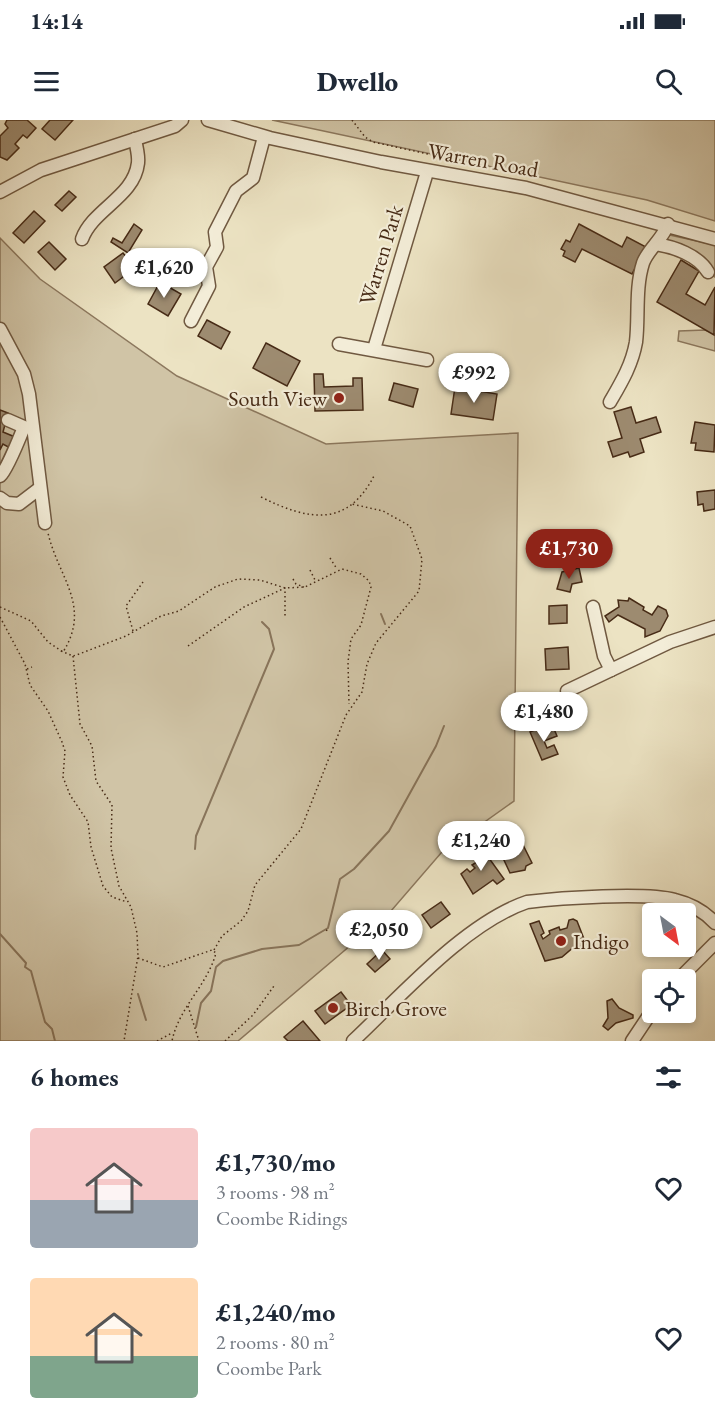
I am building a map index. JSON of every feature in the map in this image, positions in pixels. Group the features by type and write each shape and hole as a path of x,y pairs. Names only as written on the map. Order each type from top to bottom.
{"street":[{"path":"0,192 41,170 175,126 182,120"},
{"name":"Warren Road","path":"208,120 264,137 427,172 526,188 668,224 715,239"},
{"path":"191,321 208,286 206,267 217,247 215,232 217,226 236,191 253,178 264,137"},
{"path":"82,239 86,229 129,187 138,163 135,138"},
{"name":"Warren Park","path":"374,350 427,172"},
{"path":"610,402 631,365 644,261 665,234 668,224"},
{"path":"656,244 685,253 699,262 708,272"},
{"path":"0,329 24,374 29,394 45,523"},
{"path":"339,344 427,360"},
{"path":"0,476 5,471 8,457 19,441 24,427 8,420"},
{"path":"0,498 7,503 19,504 40,488"},
{"path":"593,607 604,656 611,670"},
{"path":"567,691 670,642 715,627"},
{"path":"353,1041 442,957 509,908 527,902 645,897 674,899 699,909 715,923"},
{"path":"689,969 715,943"},
{"path":"632,1041 644,1023"}],"path":[{"path":"352,120 373,142 446,158 474,160"},
{"path":"261,497 300,513 335,515 363,494 375,474"},
{"path":"172,1041 174,1032 188,1005 209,975 214,950 222,936 241,921 248,910 255,885 301,829 346,715 362,692 367,664 376,643 419,591 422,559 410,526 383,511 352,504"},
{"path":"45,523 55,558 76,609 74,628 68,643 61,651"},
{"path":"330,558 338,570"},
{"path":"310,570 316,582"},
{"path":"0,608 31,621 48,642 73,656 133,632 161,616 186,608 222,584 247,578 285,588 304,587 338,570 361,574 369,581 371,587 361,625 351,639 348,662 349,704"},
{"path":"293,579 296,584 304,587"},
{"path":"321,580 324,585"},
{"path":"133,632 126,606 143,582"},
{"path":"285,588 285,618"},
{"path":"188,646 244,608 285,588"},
{"path":"0,618 26,669 30,685 48,711 62,742 65,751 63,777 70,795 88,822 91,848 104,886 112,897 128,902"},
{"path":"73,656 77,713 80,724 92,746 96,781 112,805 111,848 119,886 128,902 137,933 138,958 124,1041"},
{"path":"26,669 32,667"},
{"path":"138,958 163,967 214,950"},
{"path":"225,1041 253,1015 274,986"},
{"path":"188,1005 200,1041"},
{"path":"157,1041 174,1032"}],"shaded area":[{"path":"272,120 715,120 715,221 647,200"},
{"path":"665,234 715,245 715,277 692,250 658,242"},
{"path":"0,238 40,279 177,376 326,444 518,433 514,801 441,853 391,911 238,1041 0,1041"},
{"path":"705,330 715,334 715,351 678,341 679,331"}],"building":[{"path":"7,120 27,120 36,128 27,138 23,135 15,144 19,148 7,160 0,157 0,136 8,128 5,124"},
{"path":"50,120 73,120 55,140 42,129"},
{"path":"69,191 76,197 62,211 55,205"},
{"path":"34,211 45,221 24,243 13,233"},
{"path":"134,224 142,230 128,253 111,242 113,238 122,243"},
{"path":"579,224 622,247 627,237 646,247 632,274 582,249 575,262 563,256 565,251 561,249 566,240 570,242"},
{"path":"49,242 66,259 55,270 38,252"},
{"path":"123,253 135,268 115,283 104,267"},
{"path":"681,260 699,271 686,294 705,305 715,287 714,335 657,302"},
{"path":"160,282 181,294 168,316 148,304"},
{"path":"207,320 230,332 221,349 198,336"},
{"path":"266,343 300,361 287,386 253,368"},
{"name":"South View","path":"314,374 323,374 324,387 353,386 353,378 362,378 363,410 315,411"},
{"path":"394,383 418,389 413,407 389,400"},
{"path":"455,387 497,394 493,420 451,414"},
{"path":"631,407 636,423 656,417 661,432 640,439 644,452 630,457 628,452 613,457 608,442 622,438 614,412"},
{"path":"0,410 8,413 3,432 15,437 10,448 3,444 0,450"},
{"path":"695,422 715,425 714,452 695,450 696,443 691,443"},
{"path":"715,490 715,509 704,511 703,504 698,505 697,492"},
{"path":"579,568 582,582 572,584 570,592 557,589 562,572"},
{"path":"629,598 652,615 658,606 666,610 668,616 660,631 645,637 645,629 618,615 609,622 605,616 619,607 618,600 628,601"},
{"path":"567,605 567,623 549,624 549,606"},
{"path":"568,647 569,669 546,670 545,649"},
{"path":"539,728 541,734 554,729 557,736 544,741 547,748 554,745 558,754 542,760 530,732"},
{"path":"502,833 509,846 521,841 532,863 526,866 525,870 510,873 502,856 499,857 490,838"},
{"path":"481,847 504,879 497,884 493,880 473,894 461,874 467,869 470,872 475,868 472,865 477,862 471,854"},
{"path":"441,902 450,914 431,928 422,915"},
{"name":"Indigo","path":"569,920 577,921 586,944 576,948 575,946 562,957 545,961 530,924 539,921 544,933 541,935 543,939 550,934 549,931 559,927 560,930 567,928"},
{"path":"382,950 390,959 375,972 367,964"},
{"name":"Birch Grove","path":"341,992 351,1005 325,1024 315,1011"},
{"path":"612,999 619,1008 633,1015 633,1018 616,1023 608,1030 603,1026 608,1018 607,1001"},
{"path":"303,1021 320,1041 288,1041 284,1037"}],"waterway":[{"path":"381,614 385,624"},
{"path":"195,849 196,836 274,649 269,629 262,622"},
{"path":"196,1027 201,1003 211,991 216,967 223,961 262,949 299,945 328,928 340,879 354,869 389,831 436,746 444,726"},
{"path":"0,934 26,963 25,967 31,971 45,1022 52,1029 55,1041"},
{"path":"138,994 146,1020"}],"place":[{"name":"South View","path":"339,398"},
{"name":"Indigo","path":"561,941"},
{"name":"Birch Grove","path":"333,1008"}]}
